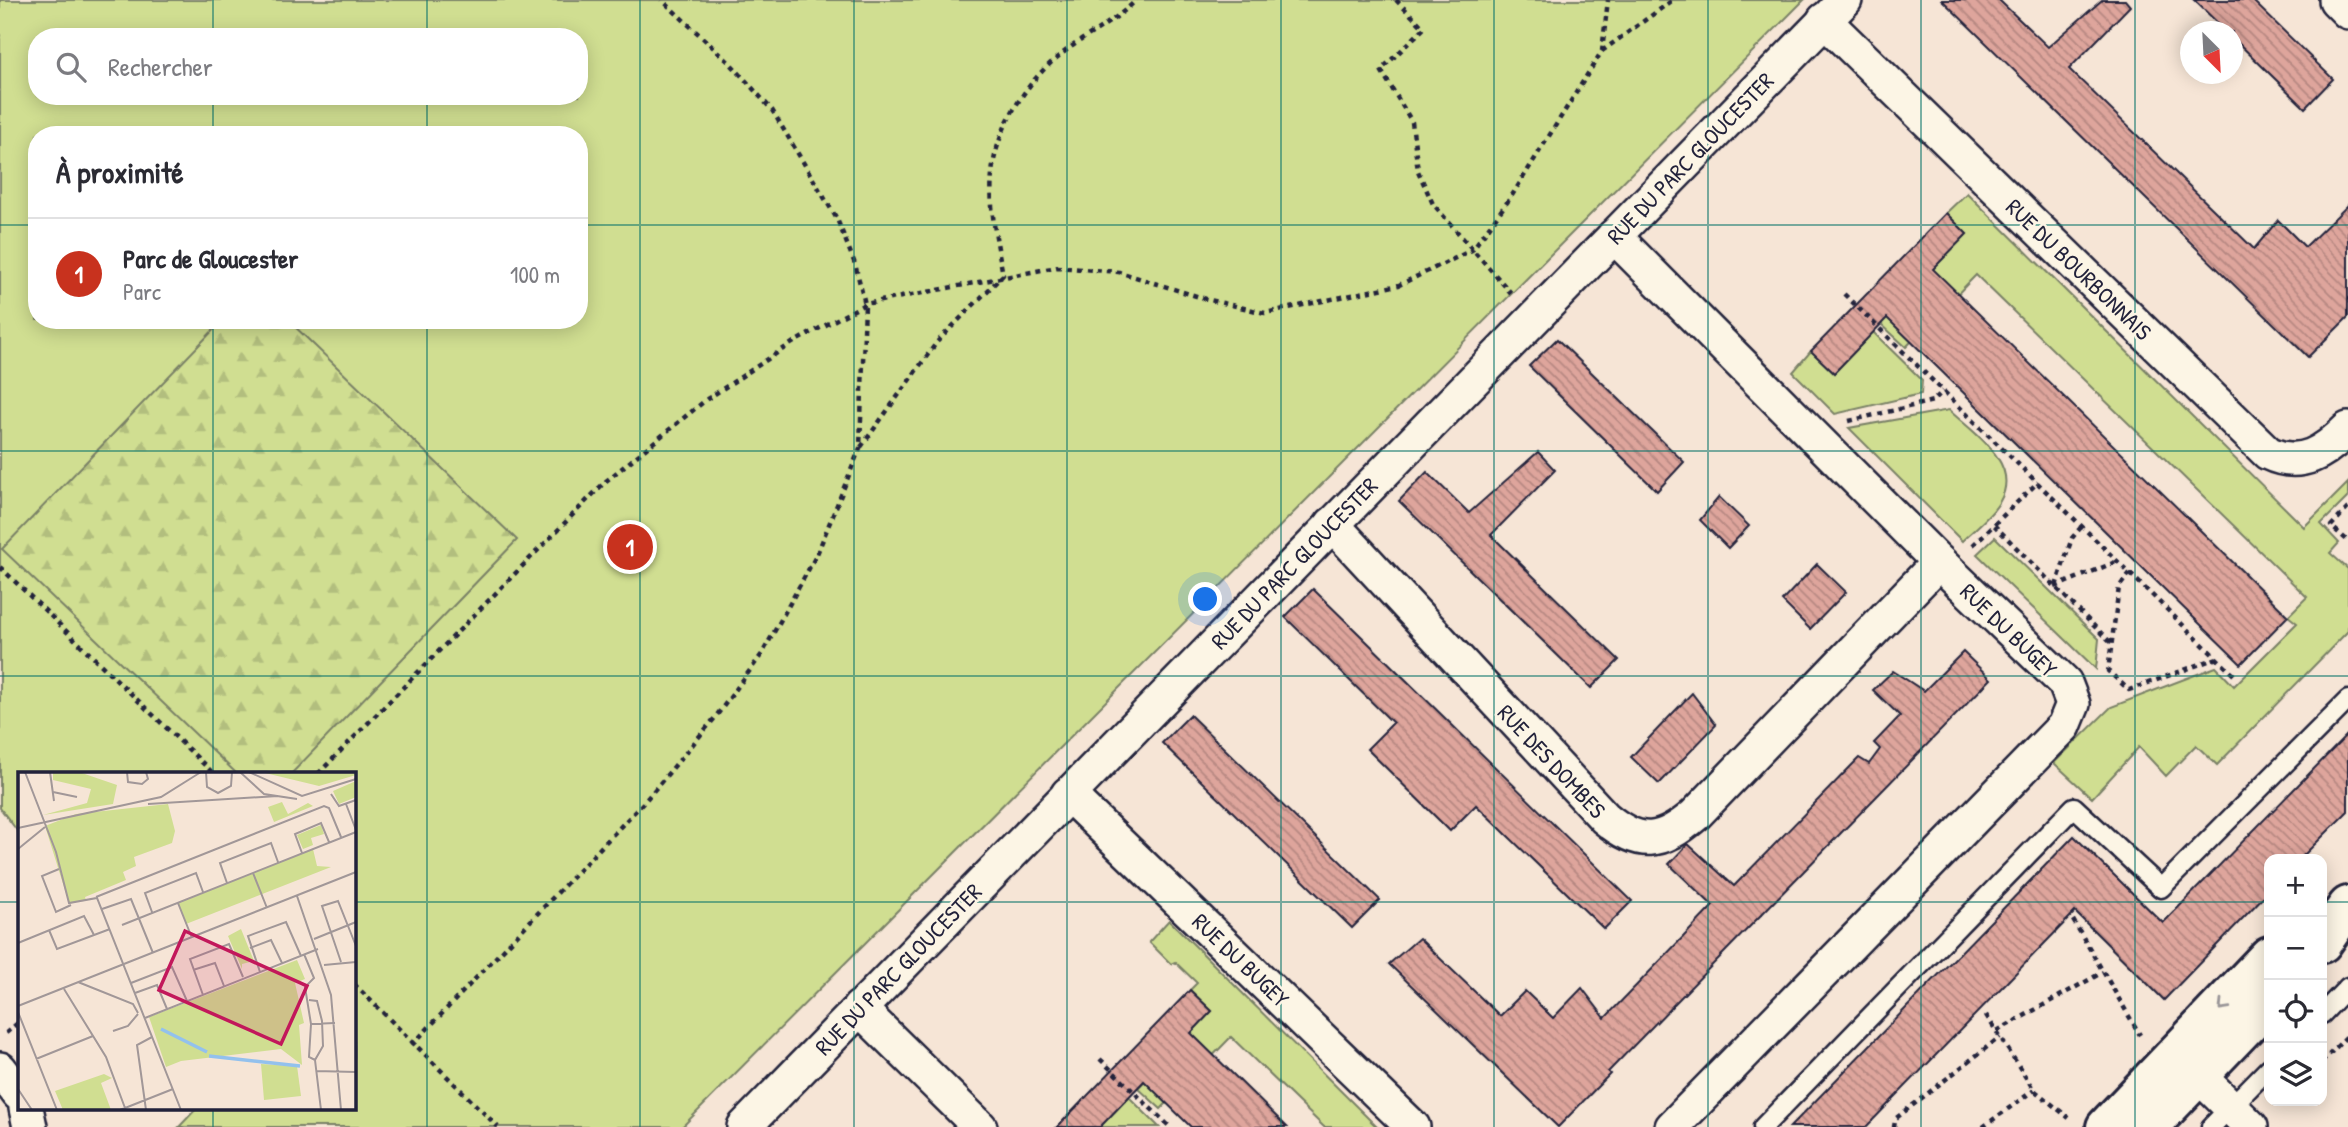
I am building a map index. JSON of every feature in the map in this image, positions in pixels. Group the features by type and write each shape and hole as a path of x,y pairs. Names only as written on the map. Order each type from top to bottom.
{"street":[{"path":"2336,0 2348,12"},
{"name":"RUE DU PARC GLOUCESTER","path":"744,1127 1835,10"},
{"name":"RUE DU BOURBONNAIS","path":"1835,10 2269,453 2282,460 2309,458 2333,444 2348,429"},
{"name":"RUE DU BUGEY","path":"1614,236 1943,566 2065,683 2071,696 2071,715 2056,734 1672,1127"},
{"name":"RUE DES DOMBES","path":"1332,524 1605,818 1617,828 1642,839 1656,839 1669,834 1695,815 1943,566"},
{"name":"RUE DU BUGEY","path":"1069,794 1412,1127"},
{"path":"2327,900 2348,882"},
{"path":"2327,936 2348,906"},
{"path":"2106,1127 2264,961"},
{"path":"2148,1127 2264,1007"},
{"path":"859,1008 980,1127"},
{"path":"0,1069 18,1093"},
{"path":"2199,1074 2231,1120"}],"lane":[{"path":"1763,1127 2074,807 2161,888 2348,701"},
{"path":"2327,1009 2348,987"},
{"path":"2231,1120 2264,1075"}],"path":[{"path":"662,0 731,64 772,110 837,219 855,264 865,304 860,448"},
{"path":"1003,275 994,229 992,174 1006,129 1021,98 1038,75 1062,53 1125,12 1136,0"},
{"path":"1396,0 1424,28 1381,71 1412,122 1418,171 1433,204 1499,281"},
{"path":"1602,51 1608,0"},
{"path":"320,772 606,481 707,399 794,342 865,304 1003,275 1058,267 1119,272 1206,299 1265,313 1399,285 1472,250 1511,197 1602,51 1673,0"},
{"path":"412,1045 645,801 714,719 762,654 817,554 860,448 937,342 1003,275"},
{"path":"1844,294 2236,677"},
{"path":"1808,430 1933,401 1943,391"},
{"path":"1943,566 1994,525 2038,482"},
{"path":"2348,508 2331,526 2348,541"},
{"path":"1994,525 2112,644"},
{"path":"2055,587 2072,538 2082,526"},
{"path":"2055,587 2118,561"},
{"path":"0,567 212,772"},
{"path":"2130,573 2119,587 2108,671 2129,690 2217,658"},
{"path":"2073,920 2144,1042"},
{"path":"1997,1031 2103,972"},
{"path":"355,985 412,1045 498,1127"},
{"path":"1986,1015 2034,1090 2070,1118"},
{"path":"2327,1057 2348,1035"},
{"path":"1894,1127 1895,1119 2000,1037"},
{"path":"1100,1059 1170,1127"},
{"path":"1983,1127 2034,1090"}],"green space":[{"path":"0,0 1804,0 682,1127 179,1127 195,1110 355,1110 355,772 18,772 18,832 0,808"},
{"path":"1967,193 2304,527 2348,483 2348,497 2321,524 2339,543 2330,553 2348,569 2348,631 2217,765 2196,745 2166,776 2139,747 2092,798 2054,763 2111,707 2216,667 2234,686 2297,623 2288,616 2307,597 1976,275 1906,347 1880,323 1967,234 1946,213"},
{"path":"214,329 297,329 517,540 293,772 235,772 2,549"},
{"path":"1873,332 1922,380 1921,394 1835,414 1793,372 1811,351 1834,373"},
{"path":"1949,410 1992,450 2005,474 2005,487 1997,507 1962,541 1849,428"},
{"path":"1995,537 2099,639 2096,669 1977,554"},
{"path":"1169,920 1377,1127 1324,1127 1231,1037 1161,1109 1138,1088 1212,1011 1190,990 1197,983 1175,962 1171,964 1149,942"},
{"path":"1129,1097 1159,1127 1100,1127"}],"building":[{"path":"1942,0 1999,0 2048,47 2102,0 2125,0 2130,6 2069,69 2254,249 2278,220 2305,247 2348,205 2348,317 2308,357"},
{"path":"2194,0 2252,0 2333,79 2305,108 2243,48 2243,21 2216,21"},
{"path":"1946,213 1967,234 1933,269 2288,616 2241,664 1887,318 1834,373 1811,351"},
{"path":"1557,339 1684,462 1657,491 1529,366"},
{"path":"1538,452 1555,470 1491,535 1619,660 1591,688 1399,501 1427,472 1469,513"},
{"path":"1719,497 1749,526 1728,548 1700,520"},
{"path":"1817,564 1846,592 1810,629 1782,601"},
{"path":"1313,589 1632,901 1604,929 1476,805 1450,831 1367,749 1393,723 1285,617"},
{"path":"1963,652 1991,679 1608,1072 1610,1074 1558,1127 1389,964 1419,938 1500,1016 1525,991 1553,1018 1582,988 1605,1018 1713,906 1669,864 1688,844 1734,886 1859,758 1869,764 1880,749 1874,743 1900,716 1873,690 1893,671 1924,691"},
{"path":"1692,693 1716,725 1659,784 1631,757"},
{"path":"1190,715 1380,900 1352,928 1162,743"},
{"path":"2348,734 2348,811 2305,854 2264,854 2264,896 2164,1000 2075,912 1866,1127 1790,1127 2074,836 2163,923"},
{"path":"1190,990 1212,1011 1191,1033 1287,1127 1191,1127 1144,1081 1100,1127 1057,1127"}],"place":[{"name":"Parc de Gloucester","path":"630,547"}]}
